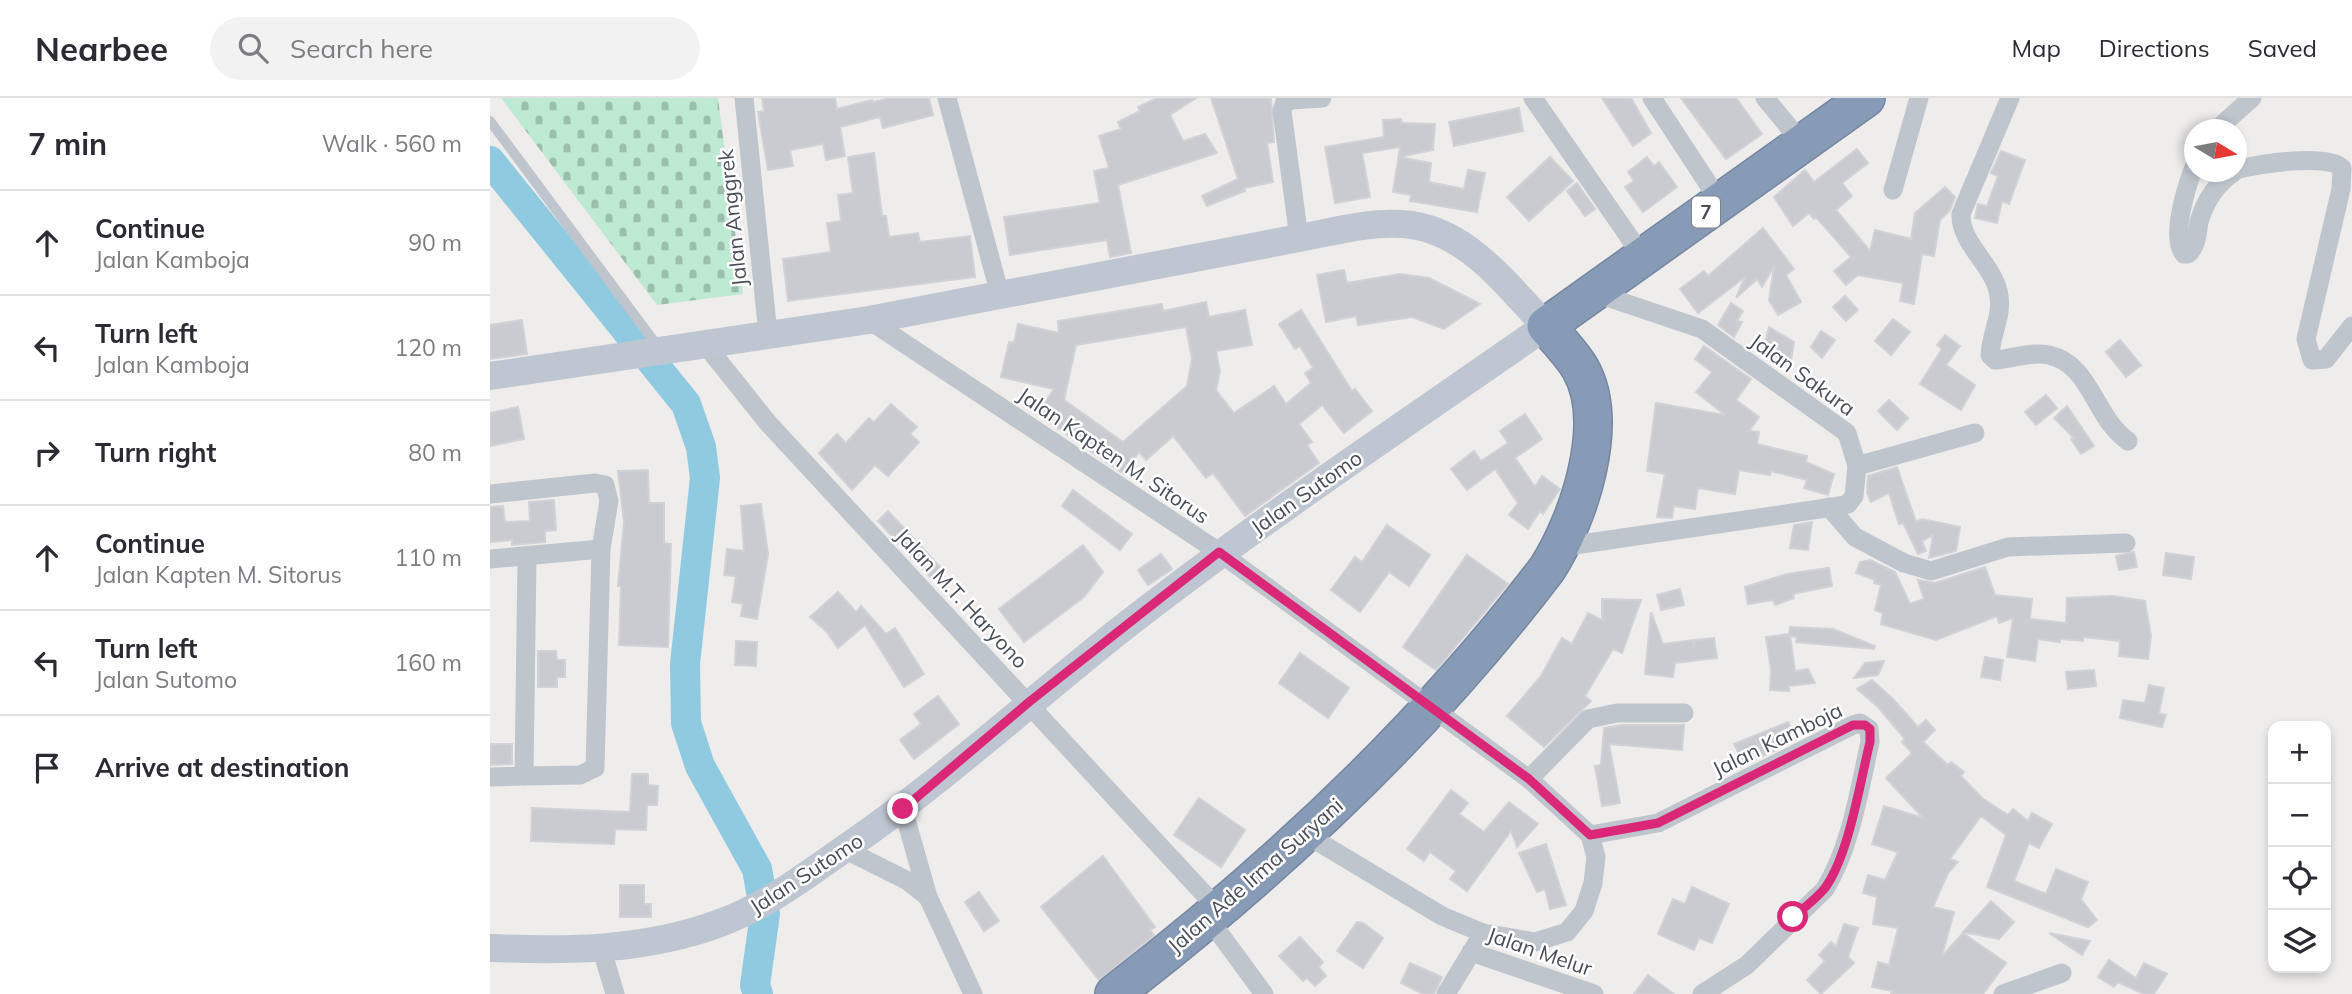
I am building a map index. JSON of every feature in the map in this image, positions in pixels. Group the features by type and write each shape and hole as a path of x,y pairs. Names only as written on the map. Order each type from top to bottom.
{"highway":[{"name":"7","path":"1546,326 1866,98"},
{"name":"Jalan Ade Irma Suryani","path":"1114,994 1214,915 1307,835 1430,709 1520,605 1561,547 1584,485 1591,435 1591,410 1581,370 1546,326"}],"street":[{"name":"Jalan Anggrek","path":"744,98 768,334"},
{"path":"947,98 1000,295"},
{"path":"1299,237 1282,111 1284,104 1291,100 1322,98"},
{"path":"1533,98 1643,257"},
{"path":"1651,98 1720,202"},
{"path":"1765,98 1804,144"},
{"path":"1893,190 1919,98"},
{"path":"2010,98 1961,214 1964,231 1997,287 2001,304 1990,355 1994,359 2051,355 2069,365 2083,379 2105,421 2128,441"},
{"path":"2228,119 2252,98"},
{"path":"2247,167 2314,161 2331,162 2342,168 2341,189 2306,339 2312,360 2326,359 2352,326"},
{"path":"2188,182 2180,222 2179,244 2184,254 2188,254 2194,246 2210,196 2220,182"},
{"path":"490,376 869,320 1299,237 1368,226 1402,224 1432,230 1473,251 1546,326"},
{"name":"Jalan Sakura","path":"1561,547 1848,504 1854,496 1857,466 1847,433 1702,329 1592,292"},
{"name":"Jalan Kapten M. Sitorus","path":"869,320 1219,552 1529,779 1590,835"},
{"name":"Jalan Sutomo","path":"490,948 602,950 663,939 720,923 770,900 903,809 1029,702 1219,552 1546,326"},
{"name":"Jalan M.T. Haryono","path":"705,344 768,422 1029,702 1214,915 1264,994"},
{"path":"1857,466 1975,433"},
{"path":"490,494 595,483 605,485 608,501 601,549 595,768 580,775 490,777"},
{"path":"1829,507 1855,537 1904,564 1931,571 2008,547 2126,543"},
{"path":"490,559 601,549"},
{"path":"524,776 527,556"},
{"path":"1529,779 1588,719 1617,713 1684,713"},
{"name":"Jalan Kamboja","path":"1590,835 1658,823 1853,725 1860,723 1870,729 1870,742 1850,825 1833,874 1825,888 1747,965 1702,994"},
{"path":"903,809 928,897 973,994"},
{"path":"1307,835 1406,896 1483,933 1535,942 1567,932 1584,911 1593,883 1595,857 1590,835"},
{"path":"844,849 908,881 928,897"},
{"path":"1446,994 1483,933"},
{"path":"602,950 615,994"},
{"name":"Jalan Melur","path":"1471,952 1594,994"},
{"path":"2004,994 2062,973"}],"lane":[{"path":"490,121 656,352"}],"green space":[{"path":"501,98 718,98 743,294 657,305"}],"building":[{"path":"762,98 835,98 837,109 872,100 929,98 933,115 883,128 880,117 840,127 845,156 826,160 823,144 790,150 793,166 768,170 758,112 764,111"},
{"path":"1157,98 1196,98 1170,115 1183,141 1205,134 1217,153 1118,185 1131,253 1110,257 1107,240 1010,255 1004,217 1100,203 1094,171 1109,168 1099,136 1121,129 1118,122 1140,111 1138,107"},
{"path":"1211,98 1271,98 1274,142 1267,143 1273,182 1244,188 1245,191 1207,206 1202,196 1238,179"},
{"path":"1602,98 1631,98 1651,133 1633,146"},
{"path":"1681,98 1736,98 1762,134 1726,159"},
{"path":"1519,108 1523,131 1454,146 1449,122"},
{"path":"1401,119 1402,123 1435,124 1433,150 1399,157 1431,163 1429,182 1464,189 1468,170 1485,173 1477,212 1410,201 1411,195 1393,192 1400,147 1362,153 1370,197 1335,203 1325,147 1384,137 1383,120"},
{"path":"1857,149 1868,163 1842,183 1852,196 1836,210 1870,251 1875,230 1911,239 1915,213 1945,187 1955,197 1950,210 1940,220 1934,256 1922,254 1914,304 1900,301 1903,283 1858,275 1846,285 1834,271 1851,257 1816,217 1814,219 1809,213 1793,226 1774,197 1805,170 1814,182"},
{"path":"2001,151 2025,160 2009,204 2002,201 1997,223 1975,218 1978,204 1987,206 1998,176 1991,173"},
{"path":"874,153 882,216 886,216 889,237 918,233 920,242 970,236 975,277 788,301 783,259 831,252 827,223 841,221 838,195 853,193 848,157"},
{"path":"1550,157 1573,181 1529,221 1507,197"},
{"path":"1647,157 1654,166 1659,162 1677,187 1643,212 1625,187 1634,181 1628,172"},
{"path":"1577,183 1595,209 1585,216 1567,191"},
{"path":"1763,228 1794,269 1786,275 1801,302 1778,315 1769,300 1774,266 1762,287 1757,279 1736,298 1745,277 1698,313 1680,289 1704,271 1708,276"},
{"path":"1344,270 1347,283 1400,274 1429,278 1480,304 1444,329 1412,317 1358,325 1356,316 1326,322 1317,275"},
{"path":"1845,296 1858,310 1846,321 1833,307"},
{"path":"1206,302 1209,317 1245,310 1252,345 1216,351 1220,371 1216,390 1234,413 1274,386 1286,404 1311,383 1305,373 1313,368 1300,346 1295,349 1279,324 1301,310 1352,391 1355,389 1372,411 1344,433 1322,405 1299,424 1312,442 1307,445 1319,463 1245,516 1213,473 1206,478 1173,436 1146,460 1139,452 1124,474 1037,414 1054,389 1001,377 1009,342 1014,343 1018,324 1059,333 1058,321 1162,304 1163,311","holes":["1186,327 1192,359 1187,386 1123,442 1064,400 1076,345"]},
{"path":"1731,303 1743,311 1737,321 1742,322 1734,337 1718,325"},
{"path":"1893,319 1910,332 1891,355 1875,341"},
{"path":"522,320 527,354 490,359 490,325"},
{"path":"1769,327 1794,342 1791,360 1762,354"},
{"path":"1821,331 1835,340 1822,358 1811,347"},
{"path":"1945,335 1960,346 1946,365 1975,385 1961,410 1920,384 1942,349 1937,345"},
{"path":"2120,340 2141,365 2126,377 2106,352"},
{"path":"1704,346 1751,379 1736,400 1759,417 1749,431 1759,432 1757,444 1807,456 1806,462 1834,474 1828,495 1804,488 1807,480 1771,471 1770,475 1739,470 1735,494 1698,488 1695,509 1674,506 1672,518 1657,517 1665,474 1647,471 1656,403 1725,415 1696,392 1712,372 1695,359"},
{"path":"2046,395 2057,408 2036,425 2025,412"},
{"path":"1889,400 1908,418 1897,430 1878,411"},
{"path":"891,404 917,427 910,434 919,442 888,476 875,465 852,490 819,453 837,434 846,443 869,418 874,422"},
{"path":"2067,406 2094,446 2081,454 2071,439 2074,438 2054,418"},
{"path":"518,407 524,439 490,446 490,413"},
{"path":"1525,414 1542,439 1515,458 1535,487 1542,476 1560,489 1543,514 1540,511 1528,529 1509,515 1518,503 1495,469 1467,490 1451,469 1474,451 1481,461 1508,443 1500,431"},
{"path":"1897,467 1916,522 1922,519 1960,527 1956,551 1929,558 1933,535 1922,541 1926,551 1918,554 1903,523 1899,524 1889,493 1871,502 1867,493 1868,476"},
{"path":"648,470 649,503 664,503 664,543 671,544 668,647 619,645 621,586 618,586 624,522 618,471"},
{"path":"1073,490 1132,534 1120,550 1062,506"},
{"path":"554,500 556,530 545,531 545,542 512,545 512,540 490,542 490,507 503,506 505,522 530,521 529,502"},
{"path":"761,504 768,554 757,619 741,616 743,604 732,602 736,576 724,575 727,549 744,551 741,506"},
{"path":"888,511 942,569 932,579 878,521"},
{"path":"1812,522 1808,550 1790,548 1794,525"},
{"path":"1387,525 1430,555 1409,586 1389,572 1360,612 1331,590 1355,557 1362,562"},
{"path":"1083,545 1103,572 1084,597 1024,642 999,609"},
{"path":"2134,552 2137,567 2119,570 2116,556"},
{"path":"2166,553 2194,557 2191,579 2163,575"},
{"path":"1161,554 1172,569 1148,585 1138,570"},
{"path":"1467,555 1508,584 1436,670 1403,647"},
{"path":"1870,560 1895,572 1910,604 1924,599 1918,580 1935,583 1985,567 1995,595 2032,599 2030,619 2066,623 2067,598 2113,596 2145,601 2151,636 2148,659 2119,656 2120,641 2083,637 2083,641 2038,639 2035,661 2007,657 2013,618 1999,623 1997,616 1936,640 1881,624 1883,613 1875,610 1881,585 1856,573 1860,562"},
{"path":"1829,568 1832,586 1793,594 1794,598 1775,605 1773,600 1748,604 1745,587 1787,574"},
{"path":"1680,589 1684,605 1661,610 1657,595"},
{"path":"838,592 856,612 861,606 886,634 895,628 924,674 904,687 865,625 838,648 826,631 810,617"},
{"path":"1602,599 1641,600 1622,653 1613,649 1585,696 1591,701 1544,747 1507,716 1541,676 1562,638 1572,644 1588,613 1602,620"},
{"path":"1651,612 1663,644 1693,640 1694,645 1695,640 1714,638 1717,658 1675,663 1673,677 1645,674"},
{"path":"1790,627 1833,629 1875,646 1874,649 1796,642 1797,637 1790,636 1795,671 1808,669 1815,683 1789,686 1789,691 1770,690 1771,669 1766,637 1789,634"},
{"path":"736,641 757,642 756,666 735,665"},
{"path":"538,651 556,651 557,660 565,660 565,677 557,677 557,687 538,687"},
{"path":"1300,653 1349,688 1328,718 1279,683"},
{"path":"1985,657 2003,660 2000,680 1981,677"},
{"path":"1884,661 1878,675 1854,678 1865,663"},
{"path":"2094,670 2096,686 2068,689 2066,672"},
{"path":"1872,680 1918,727 1926,720 1935,730 1923,742 1948,765 1951,762 1964,772 1961,776 1982,798 2008,815 2013,809 2028,821 2032,813 2052,824 2039,848 2029,843 2014,881 2046,894 2056,869 2088,882 2081,899 2097,920 2088,927 1987,887 2006,835 1981,816 1950,859 1958,862 1948,873 1933,907 1954,912 1942,956 1963,933 2006,963 1983,994 1891,994 1892,991 1872,987 1878,962 1889,965 1898,928 1873,924 1877,897 1863,893 1868,875 1885,880 1898,852 1872,844 1884,806 1923,818 1886,778 1912,753 1902,742 1905,739 1878,707 1857,689"},
{"path":"2149,685 2164,688 2159,713 2166,715 2162,727 2120,718 2123,700 2145,703"},
{"path":"938,696 959,724 914,759 900,740 921,724 914,714"},
{"path":"1788,722 1796,740 1745,765 1734,744"},
{"path":"1621,725 1684,725 1682,750 1609,744 1620,803 1602,806 1595,766 1601,765 1604,728"},
{"path":"491,744 512,744 512,764 490,765"},
{"path":"632,774 648,774 648,785 658,786 657,805 647,805 646,830 615,829 614,844 531,841 532,808 630,812"},
{"path":"1451,790 1468,803 1459,814 1484,832 1509,802 1538,824 1517,847 1511,831 1467,891 1450,879 1456,871 1430,852 1424,861 1407,849"},
{"path":"1199,798 1245,830 1221,867 1174,835"},
{"path":"1546,844 1566,905 1550,909 1545,889 1537,892 1519,853"},
{"path":"1103,856 1155,927 1150,930 1154,935 1099,980 1041,907"},
{"path":"620,885 644,885 644,904 651,904 651,917 620,917"},
{"path":"1692,887 1729,904 1712,943 1699,938 1694,950 1658,934 1673,899 1685,904"},
{"path":"979,892 999,921 984,931 965,902"},
{"path":"1991,901 2014,922 1999,939 1963,932"},
{"path":"1357,922 1363,923 1383,938 1363,968 1337,951"},
{"path":"1844,924 1858,928 1848,957 1854,963 1821,994 1807,980 1825,961 1819,955 1831,942 1836,947"},
{"path":"2049,933 2090,941 2082,955"},
{"path":"1300,937 1323,962 1319,967 1326,976 1315,986 1307,978 1303,981 1279,956"},
{"path":"2109,960 2136,978 2144,963 2167,974 2154,994 2143,994 2118,982 2114,987 2098,977"},
{"path":"1410,963 1442,977 1434,994 1423,994 1401,983"},
{"path":"1648,975 1674,994 1634,994"}],"waterway":[{"path":"490,161 686,404 701,447 705,478 685,664 686,723 700,766 757,869 765,914 755,985 758,994"}],"route":[{"path":"903,809 1029,702 1219,552 1529,779 1590,835 1658,823 1853,725 1865,725 1870,729 1870,742 1850,825 1833,874 1825,888 1793,917"}]}
